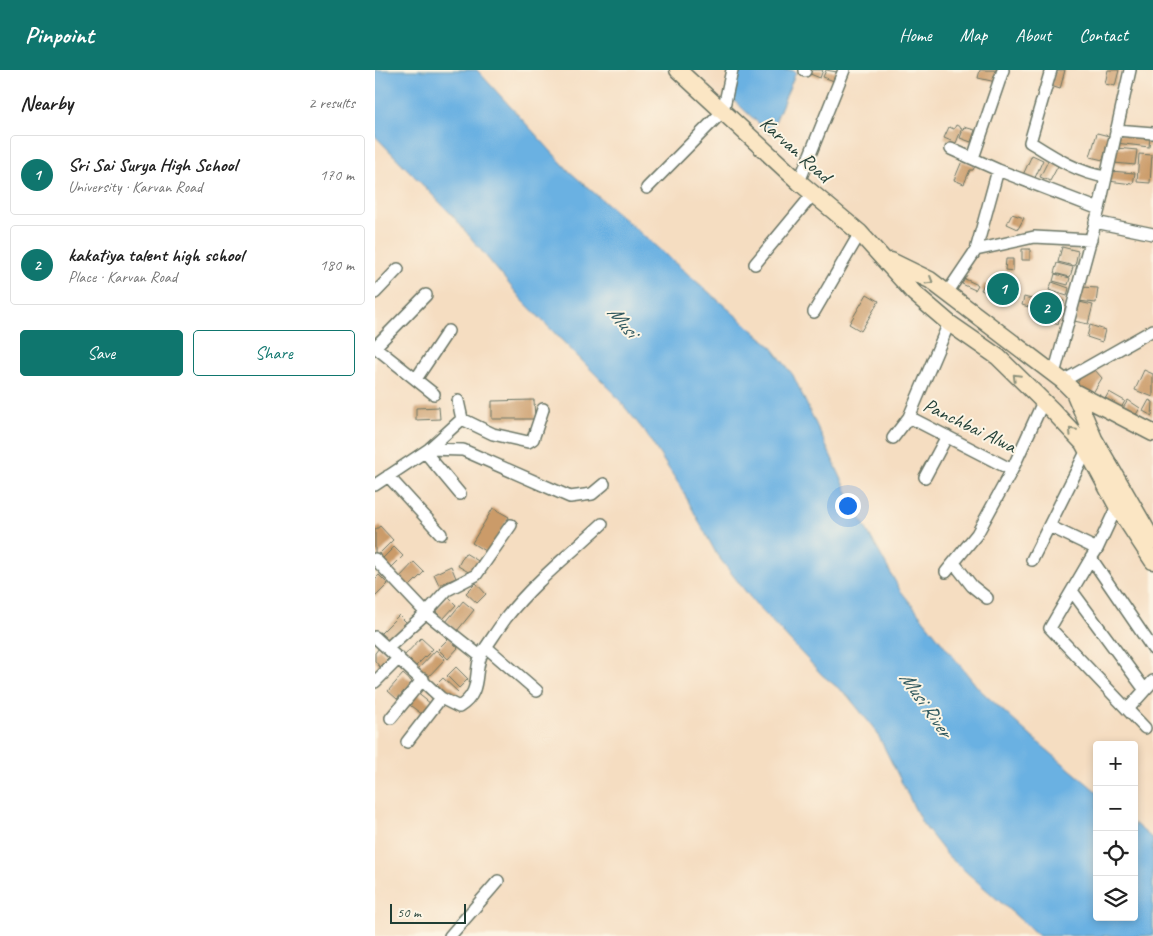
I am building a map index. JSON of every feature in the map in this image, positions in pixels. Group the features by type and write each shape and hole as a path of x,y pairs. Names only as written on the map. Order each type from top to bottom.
{"street":[{"name":"Karvan Road","path":"678,70 799,182 860,233 914,293 949,323 998,357 1047,406 1087,450 1117,506 1153,561"},
{"path":"647,188 723,111 732,70"},
{"path":"799,182 844,70"},
{"path":"973,158 1003,70"},
{"path":"1051,70 1030,142 1064,163 1087,173 1106,177"},
{"path":"1047,406 1065,407 1064,382 1091,240 1130,70"},
{"path":"1116,130 1153,133"},
{"path":"951,149 998,170 1099,209"},
{"path":"947,293 976,250 998,170"},
{"path":"755,264 813,194"},
{"path":"1095,222 1153,234"},
{"path":"813,312 860,233"},
{"path":"976,250 1034,237 1091,240"},
{"name":"Karvan Road","path":"886,260 930,280 1064,382 1153,433"},
{"path":"375,292 398,269"},
{"path":"426,295 375,347 434,394"},
{"name":"Panchbai Alwa","path":"949,323 909,416 1012,470 1047,406"},
{"path":"1064,382 1153,330"},
{"path":"416,379 448,331"},
{"path":"1064,382 1094,439 1153,541"},
{"path":"458,401 462,419"},
{"path":"462,419 493,434 528,442 533,439 543,409"},
{"path":"893,438 909,416"},
{"path":"375,485 427,451 462,419"},
{"path":"925,477 947,436"},
{"path":"427,451 463,450 570,497 592,494 604,484"},
{"path":"1033,560 1087,450"},
{"path":"427,451 460,494"},
{"path":"947,572 977,534 1012,470"},
{"path":"388,476 441,534"},
{"path":"1117,506 1094,554 1050,628 1145,728"},
{"path":"375,637 423,679 441,698 459,707 472,696 479,674 483,651 507,617 532,590 602,524"},
{"path":"388,648 426,613 447,590 477,575 511,525"},
{"path":"1049,526 1094,554 1153,649"},
{"path":"375,559 426,613 483,651 537,691"},
{"path":"954,563 972,586 987,598"},
{"path":"1072,591 1145,690"},
{"path":"375,682 399,658"},
{"path":"391,718 423,679"},
{"path":"1128,709 1153,681"},
{"path":"407,742 441,698"},
{"path":"449,936 498,881"}],"water":[{"path":"375,70 477,70 570,172 771,346 793,375 858,514 900,590 979,689 1093,789 1093,921 1138,921 1138,826 1153,839 1153,936 1039,936 948,856 922,823 876,731 847,695 822,675 753,601 717,555 680,486 645,432 611,390 523,301 452,215 375,136"},
{"path":"737,70 791,70 796,72 770,134 727,94"}],"building":[{"path":"810,70 823,70 820,78 808,73"},
{"path":"826,70 837,72 834,81 823,77"},
{"path":"980,70 998,70 996,82 978,78"},
{"path":"1055,70 1065,70 1060,89 1051,86"},
{"path":"1108,70 1119,70 1115,86 1105,84"},
{"path":"956,125 962,128 956,143 944,138 949,127 954,129"},
{"path":"964,127 975,130 971,142 960,138"},
{"path":"1097,133 1109,136 1103,160 1090,157"},
{"path":"1117,134 1150,137 1149,147 1116,143"},
{"path":"1116,148 1137,150 1135,165 1114,163"},
{"path":"1139,154 1152,155 1150,183 1137,182"},
{"path":"1032,155 1043,160 1033,182 1022,177"},
{"path":"962,161 975,166 973,170 970,170 964,184 954,180"},
{"path":"1048,161 1058,166 1050,181 1040,177"},
{"path":"1110,171 1135,173 1133,184 1108,181"},
{"path":"1012,214 1024,218 1018,229 1007,224"},
{"path":"1062,247 1078,251 1075,266 1058,262"},
{"path":"1022,249 1030,249 1030,260 1022,260"},
{"path":"1006,259 1013,259 1013,271 1005,270"},
{"path":"1057,263 1073,267 1070,277 1054,273"},
{"path":"1055,274 1070,278 1068,285 1053,281"},
{"path":"965,279 978,285 975,290 962,284"},
{"path":"1052,282 1069,288 1067,296 1049,290"},
{"path":"984,284 1009,296 1006,302 981,290"},
{"path":"1080,287 1098,288 1096,303 1078,301"},
{"path":"867,294 879,301 861,331 849,324"},
{"path":"1049,296 1064,301 1062,308 1047,304"},
{"path":"1024,297 1035,300 1032,308 1022,305"},
{"path":"1040,302 1054,307 1052,313 1038,308"},
{"path":"1079,302 1093,305 1088,324 1074,321"},
{"path":"1056,308 1062,309 1058,324 1052,321"},
{"path":"1090,325 1105,330 1102,342 1087,337"},
{"path":"1095,370 1102,378 1091,396 1075,387 1081,377"},
{"path":"1144,370 1153,374 1153,397 1135,390"},
{"path":"1109,392 1125,401 1121,408 1105,399"},
{"path":"534,400 535,419 492,419 492,401"},
{"path":"1128,400 1140,408 1134,418 1122,410"},
{"path":"1149,400 1153,402 1152,416 1143,411"},
{"path":"439,407 440,419 416,420 416,408"},
{"path":"493,508 509,517 488,553 472,543"},
{"path":"380,526 393,540 378,555 375,552 375,530"},
{"path":"394,547 403,556 388,571 379,562"},
{"path":"465,553 480,562 472,574 458,566"},
{"path":"414,562 424,572 409,587 399,578"},
{"path":"451,566 456,578 439,585 434,574"},
{"path":"379,575 388,584 375,597 375,579"},
{"path":"476,583 486,594 477,603 466,593"},
{"path":"448,597 456,605 443,619 435,611"},
{"path":"463,601 474,610 457,631 446,622"},
{"path":"399,615 409,625 389,645 379,635"},
{"path":"421,638 433,649 415,667 404,656"},
{"path":"449,638 458,648 448,659 438,649"},
{"path":"379,648 389,658 380,667 375,661 375,653"},
{"path":"436,650 445,659 427,678 418,669"},
{"path":"456,667 468,679 459,688 447,676"},
{"path":"403,674 412,682 397,699 388,691"},
{"path":"443,678 458,692 451,699 436,685"},
{"path":"416,692 431,704 423,715 407,703"}],"place":[{"name":"Sri Sai Surya High School","path":"1003,289"},
{"name":"kakatiya talent high school","path":"1046,308"}],"water label":[{"name":"Musi","path":"623,321"},
{"name":"Musi River","path":"926,704"}]}
